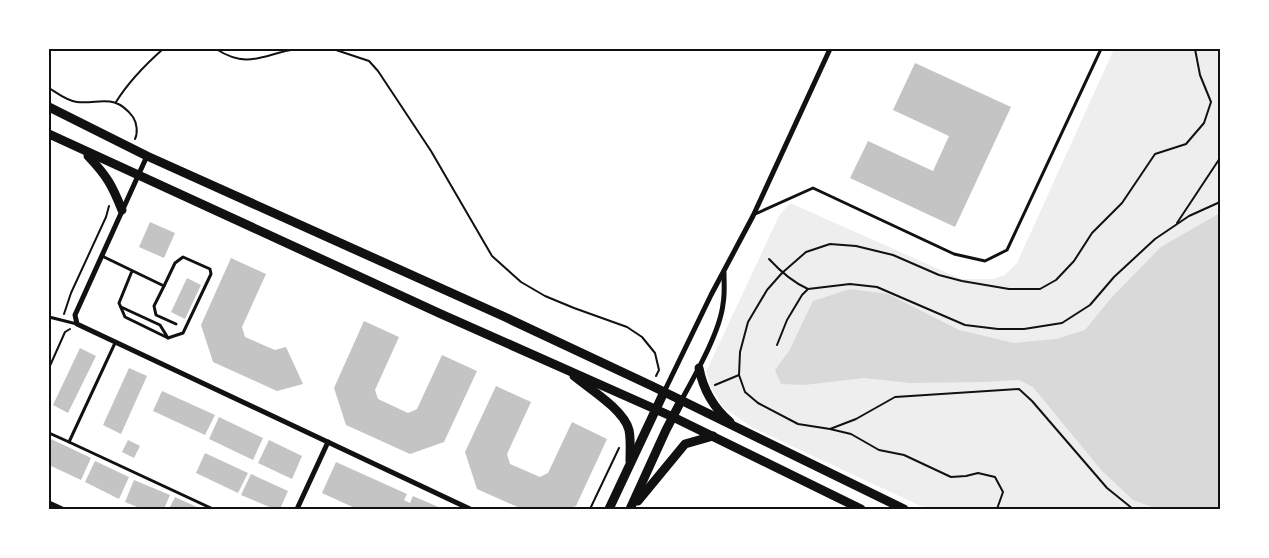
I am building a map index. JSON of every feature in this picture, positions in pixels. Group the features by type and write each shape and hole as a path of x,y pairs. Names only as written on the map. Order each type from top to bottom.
{"main road":[{"path":"49,107 147,156 504,317 664,392 904,509"},
{"path":"49,134 84,152 441,314 673,417 860,509"},
{"path":"84,152 105,174 122,210"},
{"path":"562,367 617,411 626,422 629,431 630,464"},
{"path":"699,368 702,383 711,400 724,417 740,430"},
{"path":"609,509 664,392"},
{"path":"631,509 681,401"},
{"path":"631,509 685,444 713,436"}],"street":[{"path":"664,392 752,216 830,49"},
{"path":"147,156 75,314 77,324 470,509"},
{"path":"681,401 699,368 715,331 723,305 724,272"},
{"path":"296,509 328,442"},
{"path":"49,503 62,509"}],"lane":[{"path":"752,216 813,188 954,254 985,261 992,258 1007,250 1101,49"},
{"path":"101,256 164,286"},
{"path":"132,271 119,303 125,317 168,338 183,333 212,274 210,269 183,257 175,263 154,306 156,315 176,324"},
{"path":"121,306 160,325 168,338"},
{"path":"49,317 77,324"},
{"path":"69,442 115,343"},
{"path":"49,433 213,509"}],"path":[{"path":"116,102 136,74 164,49"},
{"path":"216,49 226,55 243,60 268,57 286,50 296,49"},
{"path":"333,49 369,61 378,70 431,151 492,256 521,282 545,296 627,327 642,337 655,353 659,370 671,377"},
{"path":"997,509 1003,492 995,477 978,473 951,477 904,455 879,450 850,434 798,424 758,403 745,392 738,375 740,352 748,322 767,290 782,273 806,252 830,244 856,246 893,255 939,276 1009,289 1040,289 1056,280 1074,261 1092,233 1122,203 1155,154 1186,144 1204,123 1211,102 1200,75 1195,49"},
{"path":"49,88 75,102 102,100 116,102 127,110 136,122 137,136 131,148"},
{"path":"1176,224 1220,158"},
{"path":"49,368 67,331 64,312 106,217 110,202"},
{"path":"769,259 796,284 808,289 850,284 877,287 965,325 998,329 1024,329 1062,323 1090,305 1114,277 1155,239 1189,216 1220,202"},
{"path":"777,345 788,320 802,295 808,289"},
{"path":"711,387 738,375"},
{"path":"830,429 856,419 895,397 1019,389 1032,401 1107,488 1133,509"},
{"path":"590,509 620,446"}],"shaded area":[{"path":"1114,49 1220,49 1220,509 927,509 753,428 723,407 711,387 706,372 779,216 790,203 961,279 993,279 1005,275 1017,263"},
{"path":"1220,213 1220,509 1157,509 1133,500 1102,471 1033,387 1019,380 910,383 864,378 804,385 781,384 775,370 789,351 813,301 850,289 888,294 959,330 1014,343 1056,339 1085,330 1112,297 1161,247"}],"building":[{"path":"915,63 1011,107 955,227 850,178 868,141 933,171 949,136 893,110"},
{"path":"150,222 175,233 164,258 139,247"},
{"path":"231,258 266,274 242,327 245,337 275,350 286,347 303,384 277,391 213,362 201,325"},
{"path":"187,278 201,285 185,319 171,312"},
{"path":"364,321 399,337 375,390 378,399 408,413 417,409 442,355 477,371 444,442 410,454 346,425 334,388"},
{"path":"80,348 96,356 68,413 53,405"},
{"path":"129,368 147,376 121,434 103,425"},
{"path":"496,386 531,402 507,454 510,464 540,477 548,473 572,422 607,439 576,506 567,509 522,509 477,489 465,452"},
{"path":"162,391 215,415 205,435 153,411"},
{"path":"219,417 263,438 253,460 209,439"},
{"path":"49,438 91,458 81,480 49,465"},
{"path":"128,440 140,446 134,458 122,452"},
{"path":"269,440 302,456 292,479 258,463"},
{"path":"205,453 248,473 238,493 196,473"},
{"path":"95,461 129,477 119,499 85,482"},
{"path":"336,462 407,494 404,500 410,503 413,496 443,509 357,509 322,493"},
{"path":"251,474 288,491 280,509 274,509 241,495"},
{"path":"134,480 170,495 164,509 142,509 125,502"},
{"path":"175,497 201,509 169,509"}]}
